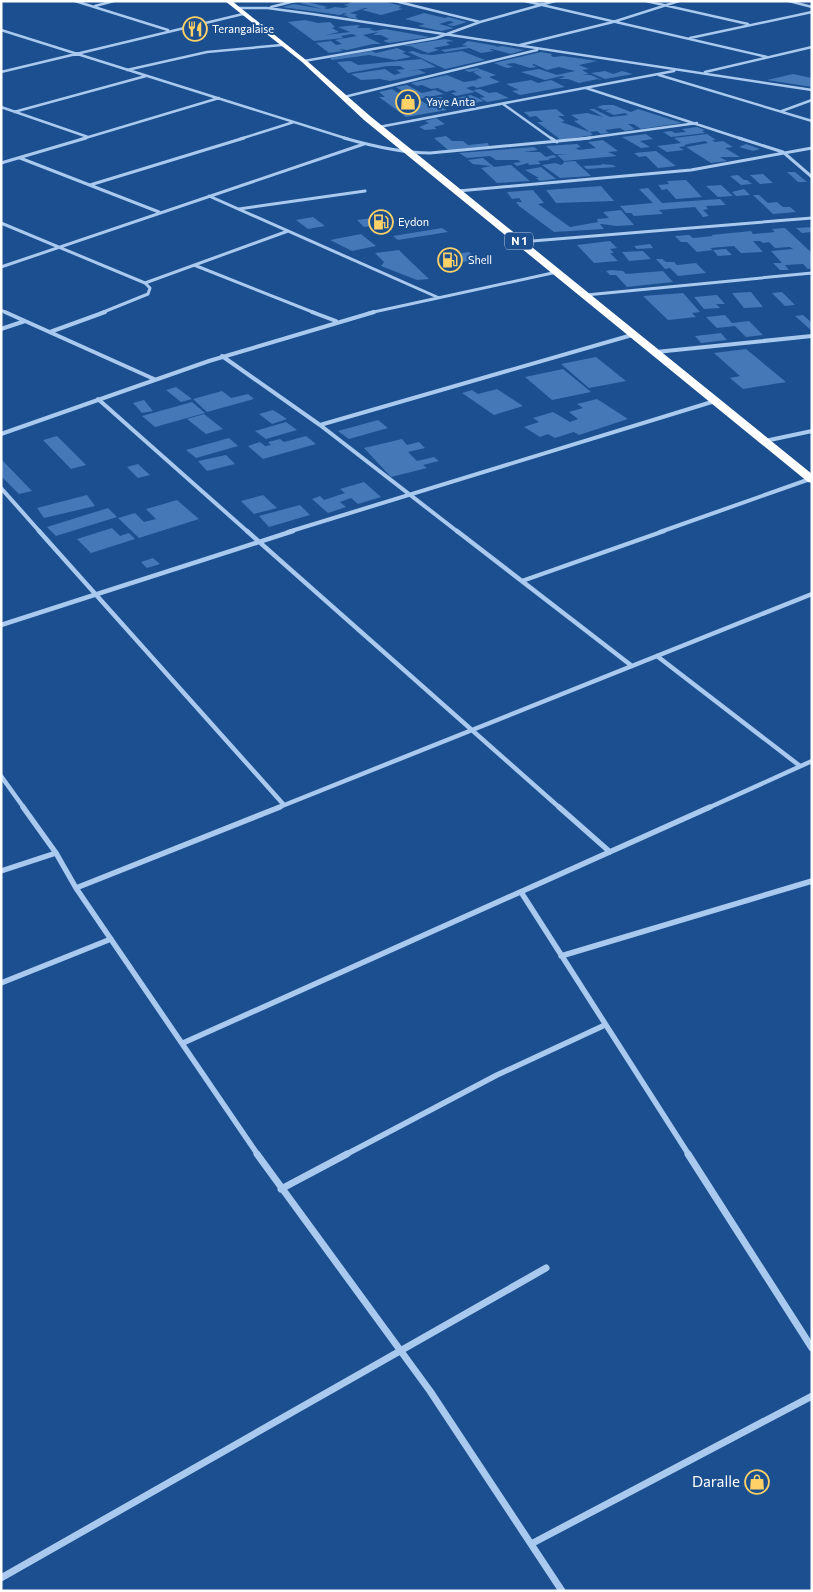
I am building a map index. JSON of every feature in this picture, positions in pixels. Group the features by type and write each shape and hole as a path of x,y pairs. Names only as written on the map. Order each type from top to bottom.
{"highway":[{"name":"N 1","path":"228,1 304,61 379,127 811,480"}],"street":[{"path":"75,1 169,30"},
{"path":"93,6 114,1"},
{"path":"1,72 240,11 267,8 295,1"},
{"path":"395,1 480,22"},
{"path":"525,1 767,58"},
{"path":"304,61 436,38 480,22 555,1"},
{"path":"646,1 751,25"},
{"path":"519,46 612,22 679,1"},
{"path":"789,1 812,7"},
{"path":"267,8 812,90"},
{"path":"688,39 812,12"},
{"path":"1,30 364,144 411,153 557,142 697,123"},
{"path":"1,34 9,32"},
{"path":"127,70 207,52 282,45"},
{"path":"701,72 812,47"},
{"path":"344,97 540,49"},
{"path":"379,127 680,70"},
{"path":"656,74 812,121"},
{"path":"14,112 146,76"},
{"path":"585,88 783,152 812,177"},
{"path":"1,163 219,98"},
{"path":"780,111 812,100"},
{"path":"503,104 557,142"},
{"path":"1,107 89,137"},
{"path":"90,185 294,122"},
{"path":"1,267 158,212 364,144"},
{"path":"458,191 692,170 812,148"},
{"path":"20,158 158,212"},
{"path":"239,209 365,192"},
{"path":"208,196 437,297"},
{"path":"520,242 812,218"},
{"path":"1,223 58,248 145,282 150,288 148,294 136,300 50,332"},
{"path":"145,282 288,231"},
{"path":"194,265 336,321"},
{"path":"1,434 222,356 336,321 437,297 557,272"},
{"path":"585,295 812,273"},
{"path":"1,310 154,379"},
{"path":"1,329 25,321"},
{"path":"320,425 632,335"},
{"path":"655,352 812,336"},
{"path":"222,356 320,425 408,495 632,666"},
{"path":"98,399 610,852"},
{"path":"1,625 259,541 715,401"},
{"path":"764,441 812,431"},
{"path":"522,581 811,480"},
{"path":"1,488 284,805"},
{"path":"76,888 812,594"},
{"path":"657,656 800,766"},
{"path":"183,1044 812,761"},
{"path":"1,776 56,852 76,888 281,1188 430,1391 562,1591"},
{"path":"1,871 56,852"},
{"path":"561,956 812,881"},
{"path":"521,892 812,1348"},
{"path":"1,984 111,939"},
{"path":"281,1188 497,1075 605,1025"},
{"path":"1,1578 546,1268"},
{"path":"531,1544 812,1396"}],"building":[{"path":"357,1 382,1 402,6 398,8 403,9 381,15 362,10 368,8 350,13 358,15 355,16 358,19 346,17 348,16 342,15 347,14 344,13 340,15 282,7 294,4 322,9 300,3 307,2 328,7 323,8 328,9 335,7 344,8 349,6 343,5"},
{"path":"424,13 467,22 454,26 447,25 454,22 449,21 439,24 454,28 441,31 418,26 425,24 405,19"},
{"path":"305,20 318,23 330,22 335,27 332,28 339,32 326,35 350,32 338,27 357,25 361,26 358,28 374,28 369,29 375,31 385,29 430,37 389,43 383,41 389,39 381,35 373,35 378,32 363,35 381,44 347,50 339,49 343,51 329,53 316,43 331,41 336,45 342,44 335,40 357,36 352,34 341,36 343,38 314,41 288,22"},
{"path":"445,39 454,41 446,42 450,45 433,48 439,50 428,53 410,46 401,46"},
{"path":"468,41 497,46 495,47 502,46 524,50 511,54 492,49 489,49 494,51 481,53 469,48 445,52 441,50 468,46 462,45"},
{"path":"397,48 406,52 402,53 411,57 395,60 369,55 332,60 330,58 371,51 376,53"},
{"path":"413,51 433,55 462,51 485,60 445,69 408,52"},
{"path":"541,52 552,54 551,56 554,57 563,56 597,61 579,65 589,69 582,70 589,74 582,75 591,75 604,81 598,79 579,83 568,79 558,79 565,77 562,76 545,80 521,72 539,69 557,75 575,71 559,67 547,70 534,64 532,65 537,67 530,68 514,63 506,64 513,67 507,68 494,63"},
{"path":"421,59 436,67 408,71 419,70 426,73 390,81 380,79 361,80 351,74 385,69 394,75 401,73 396,70 405,69 400,66 387,66 348,73 337,62 351,61 358,65"},
{"path":"477,68 496,75 489,77 500,82 477,88 473,86 466,88 475,92 456,96 451,93 457,92 453,90 446,92 438,88 431,89 411,83 447,75 464,82 478,80 476,79 482,78 473,72 480,70 469,72 464,70"},
{"path":"605,71 613,74 622,71 633,74 605,79 591,73"},
{"path":"793,74 812,78 812,87 767,80"},
{"path":"531,80 538,83 551,80 565,87 520,95 512,91 519,90 506,84"},
{"path":"407,85 422,93 435,90 444,94 418,99 432,107 439,106 447,110 406,117 379,97 385,97 379,92 392,89 403,96 416,94 402,91 396,87"},
{"path":"480,89 489,93 496,92 509,98 487,102 480,98 485,97 473,90"},
{"path":"471,95 484,101 466,105 452,99"},
{"path":"441,97 452,101 439,104 428,99"},
{"path":"603,105 613,105 631,112 638,109 682,123 641,129 633,124 628,124 635,129 625,131 620,128 605,130 609,133 601,134 597,131 590,132 574,121 579,120 571,115 587,113 603,117 589,109 594,109 610,117 628,115 625,113 614,115 605,111 612,109 604,110 597,107"},
{"path":"556,109 565,116 558,116 565,121 561,122 590,132 593,135 561,140 537,122 543,122 536,116 530,117 524,112"},
{"path":"436,118 445,124 434,127 437,129 425,130 419,127 429,123 425,121"},
{"path":"697,127 705,130 702,131 705,133 671,137 663,132 686,132 682,129"},
{"path":"646,134 653,139 640,141 650,147 641,148 622,137"},
{"path":"707,134 716,140 712,140 715,142 723,141 733,147 725,148 740,157 720,157 727,161 711,163 686,147 708,143 705,141 679,147 684,150 667,152 657,146 681,143 674,138"},
{"path":"446,136 452,141 463,141 468,145 488,143 489,146 448,150 434,138"},
{"path":"603,140 618,151 608,152 617,156 564,161 557,155 568,155 555,154 546,146 577,144 581,147 576,148 579,150 596,148 588,142"},
{"path":"746,144 760,149 753,151 739,147"},
{"path":"534,147 538,150 524,152 540,152 546,157 553,155 557,157 538,161 541,164 529,165 528,163 517,166 513,163 521,162 518,160 496,160 490,156 467,158 459,153"},
{"path":"656,151 676,166 658,168 646,156 639,157 634,153"},
{"path":"483,158 494,167 511,165 530,181 497,183 481,168 491,166 473,164 468,160"},
{"path":"575,161 591,176 560,178 542,165 555,163 561,165 563,162"},
{"path":"602,165 616,167 587,169 583,166"},
{"path":"541,167 556,179 540,181 536,178 539,178 525,170"},
{"path":"787,172 795,172 807,182 798,182"},
{"path":"763,174 773,183 760,184 750,175"},
{"path":"738,175 752,184 741,185 730,176"},
{"path":"686,180 702,197 676,199 667,189 662,190 658,185 669,184 667,181"},
{"path":"721,185 733,196 718,197 706,186"},
{"path":"601,186 614,201 556,203 546,190"},
{"path":"648,188 662,203 720,199 726,205 706,206 708,209 703,210 709,216 703,217 695,207 659,210 663,214 634,216 631,213 626,213 620,206 653,203 639,189"},
{"path":"744,189 750,195 736,196 732,192"},
{"path":"533,190 544,203 538,204 570,227 598,222 597,219 609,218 603,212 621,210 634,225 616,226 600,224 604,229 554,232 519,206 516,202 522,202 519,198 512,199 507,192"},
{"path":"753,195 759,195 768,203 777,202 783,207 790,207 796,212 773,214"},
{"path":"387,216 395,223 364,227 357,220"},
{"path":"313,217 325,226 308,229 296,220"},
{"path":"812,227 812,232 802,233 796,228"},
{"path":"442,228 448,232 398,240 393,236"},
{"path":"785,228 812,253 812,268 808,269 803,264 785,265 789,270 780,270 773,263 782,263 771,251 793,249 790,247 775,248 769,242 753,241 763,252 741,253 734,246 710,248 713,250 697,252 687,242 681,242 675,236 689,235 693,238 751,231 753,234 775,232 772,229"},
{"path":"361,234 376,246 352,251 330,240"},
{"path":"610,241 617,248 610,249 614,253 610,253 618,261 594,263 577,245"},
{"path":"650,244 653,248 637,249 634,246"},
{"path":"726,249 732,255 718,256 713,250"},
{"path":"399,250 429,279 417,280 381,266 384,262 375,253"},
{"path":"643,251 651,259 629,261 622,252"},
{"path":"469,252 477,260 446,264 438,257"},
{"path":"656,259 674,262 677,265 696,263 706,273 678,276 670,268 665,269"},
{"path":"606,271 623,271 626,274 663,271 673,282 627,287 616,275 610,275"},
{"path":"751,292 763,307 744,308 732,293"},
{"path":"782,292 795,305 785,306 772,293"},
{"path":"683,293 700,312 692,313 696,317 668,320 643,296"},
{"path":"717,295 725,304 716,304 720,308 704,309 694,297"},
{"path":"725,315 732,323 749,321 763,335 746,337 735,326 717,328 706,317"},
{"path":"803,315 812,323 812,331 795,316"},
{"path":"721,333 727,340 701,343 695,336"},
{"path":"746,349 786,382 743,389 730,378 740,376 714,353"},
{"path":"596,357 626,381 589,388 561,364"},
{"path":"563,369 591,392 552,400 525,377"},
{"path":"176,387 192,399 181,402 166,390"},
{"path":"497,389 523,406 494,415 462,393 472,390 478,394"},
{"path":"222,391 231,398 248,394 254,399 207,412 193,399"},
{"path":"597,399 628,419 579,435 574,432 555,438 548,434 540,437 524,427 539,422 533,418 553,412 570,422 578,419 569,412 583,408 577,404"},
{"path":"144,400 153,411 142,413 133,403"},
{"path":"192,402 205,413 155,427 142,416"},
{"path":"273,410 287,419 272,424 259,414"},
{"path":"204,414 223,429 206,434 187,419"},
{"path":"378,420 388,428 349,439 338,431"},
{"path":"286,422 297,430 266,439 255,431"},
{"path":"57,436 86,465 71,469 43,440"},
{"path":"306,436 316,444 263,459 248,446 260,442 265,446 271,445 268,442 280,439 284,442"},
{"path":"229,438 238,446 196,458 186,450"},
{"path":"402,439 407,445 419,442 425,448 408,452 417,461 434,457 439,461 423,465 427,468 391,477 364,448"},
{"path":"226,455 235,464 207,471 198,461"},
{"path":"1,459 32,491 19,494 1,476"},
{"path":"138,464 150,475 138,478 127,467"},
{"path":"364,482 381,497 358,504 351,498 340,502 346,507 328,513 312,499 320,496 324,500 345,493 340,489"},
{"path":"87,495 95,506 44,518 37,508"},
{"path":"263,495 277,508 254,514 241,501"},
{"path":"177,500 199,519 139,538 118,518 135,513 144,522 156,519 146,509"},
{"path":"300,505 310,515 269,527 259,516"},
{"path":"108,508 117,517 56,536 47,527"},
{"path":"112,528 120,536 129,533 135,539 91,553 77,539"},
{"path":"153,558 160,564 147,568 141,562"}],"place":[{"name":"Terangalaise","path":"195,29"},
{"name":"Yaye Anta","path":"408,102"},
{"name":"Eydon","path":"381,222"},
{"name":"Shell","path":"450,260"},
{"name":"Daralle","path":"757,1482"}]}
